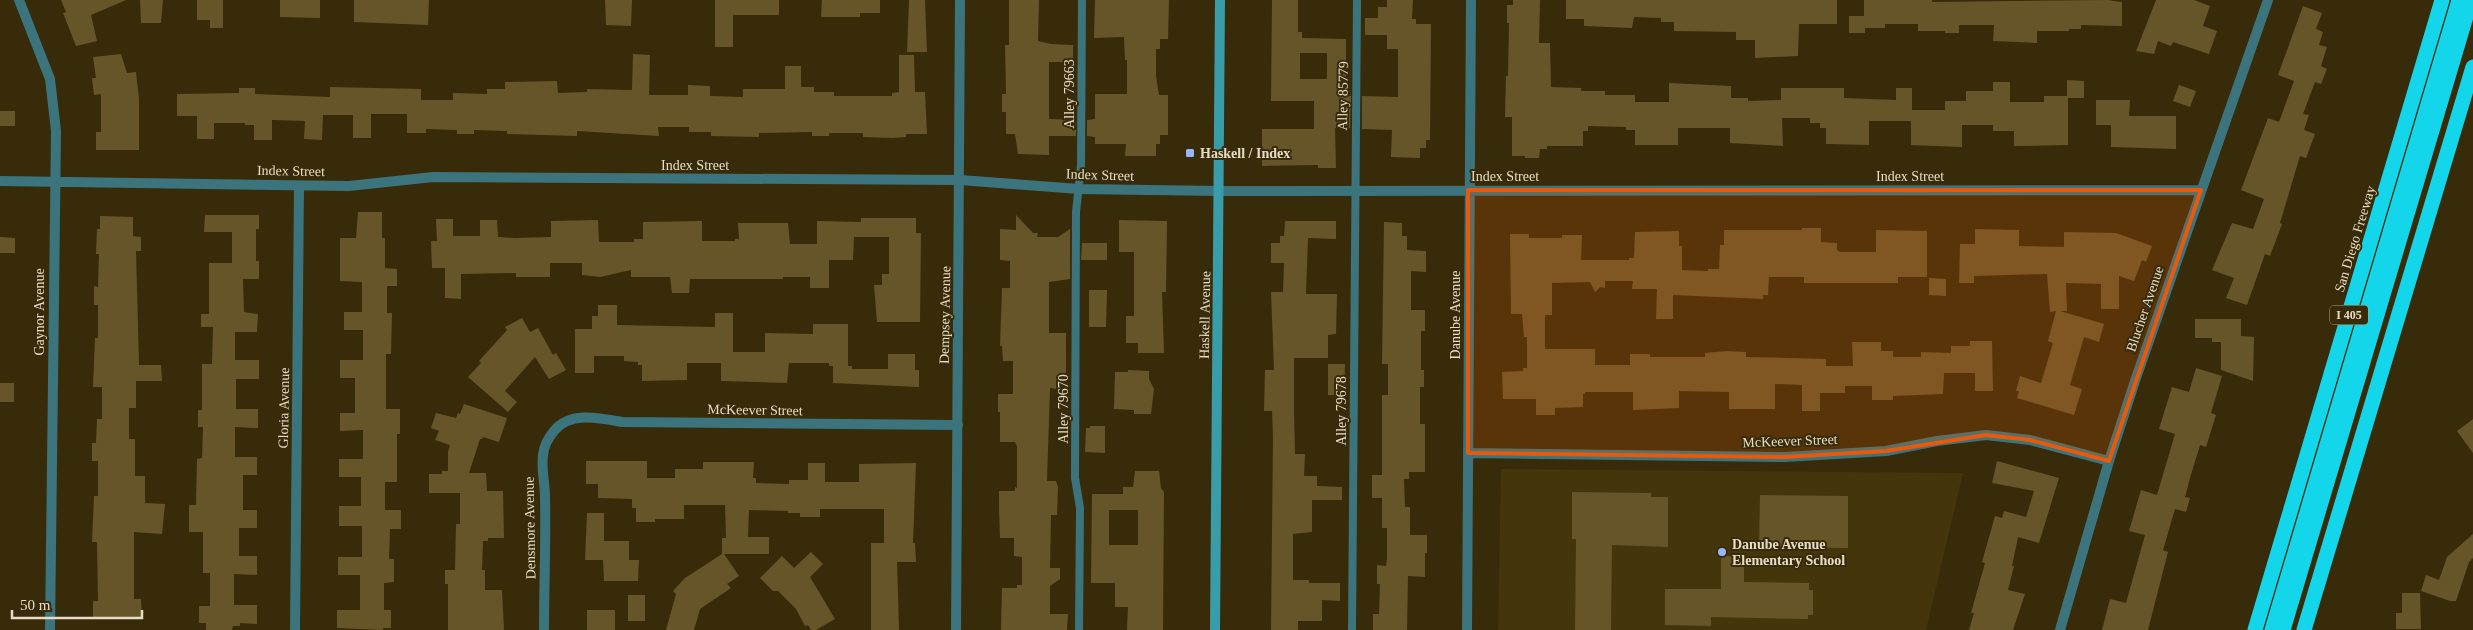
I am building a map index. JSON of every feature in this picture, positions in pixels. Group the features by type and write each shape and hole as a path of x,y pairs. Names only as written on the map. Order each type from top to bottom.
{"highway":[{"name":"San Diego Freeway","path":"2255,630 2442,0"},
{"path":"2272,630 2459,0"},
{"path":"2283,630 2471,0"},
{"path":"2304,630 2473,67"}],"main road":[{"name":"Haskell Avenue","path":"1215,630 1220,0"}],"street":[{"name":"Gaynor Avenue","path":"19,0 50,79 56,131 50,630"},
{"name":"Dempsey Avenue","path":"956,630 960,0"},
{"name":"Danube Avenue","path":"1467,630 1468,190 1471,0"},
{"name":"Blucher Avenue","path":"2060,630 2109,461 2200,190 2268,0"},
{"name":"Index Street","path":"0,181 349,186 434,177 960,180 1078,189 1219,191 2200,190"},
{"name":"Gloria Avenue","path":"295,630 300,186"},
{"name":"McKeever Street","path":"555,429 581,417 622,422 958,425"},
{"name":"Densmore Avenue","path":"544,630 545,494 543,455 546,443 555,429"},
{"name":"McKeever Street","path":"1468,453 1784,457 1886,451 1937,441 1986,435 2030,440 2109,461"}],"lane":[{"name":"Alley 79663","path":"1078,189 1081,165 1082,0"},
{"name":"Alley 85779","path":"1355,191 1357,0"},
{"name":"Alley 79670","path":"1078,189 1076,212 1075,478 1080,508 1078,630"},
{"name":"Alley 79678","path":"1352,630 1355,191"}],"highlighted area":[{"path":"1468,190 2201,190 2109,461 2030,440 1986,435 1886,451 1785,457 1468,453"}],"shaded area":[{"name":"Danube Avenue Elementary School","path":"1501,469 1963,473 1926,630 1498,630"}],"building":[{"path":"61,0 126,0 91,15 97,41 76,46 63,13 66,12"},
{"path":"140,0 163,0 161,23 141,23"},
{"path":"197,0 223,0 223,28 210,28 210,20 197,20"},
{"path":"280,0 320,0 320,18 280,17"},
{"path":"354,0 429,0 428,25 354,22"},
{"path":"605,0 632,0 631,26 606,25"},
{"path":"715,0 779,0 779,15 733,15 733,47 715,47"},
{"path":"822,0 880,0 880,13 860,13 860,17 821,17"},
{"path":"909,0 925,0 927,52 907,52"},
{"path":"1009,0 1039,0 1038,41 1051,44 1073,45 1073,62 1049,62 1049,119 1076,120 1076,136 1049,136 1049,155 1018,154 1015,134 1006,134 1006,112 1002,112 1002,94 1006,94 1005,45 1009,45"},
{"path":"1095,0 1169,0 1168,39 1160,39 1160,49 1156,49 1156,76 1159,95 1168,95 1168,135 1160,135 1160,144 1156,144 1156,156 1125,156 1126,144 1095,144 1095,137 1087,136 1087,120 1095,119 1095,94 1127,94 1127,60 1125,60 1124,37 1094,38"},
{"path":"1272,0 1298,0 1298,32 1302,32 1302,38 1346,39 1346,96 1351,96 1350,128 1335,128 1336,168 1318,168 1318,165 1262,166 1262,129 1314,129 1314,101 1271,101","holes":["1300,53 1327,53 1327,79 1300,79"]},
{"path":"1387,0 1413,0 1412,19 1416,19 1416,24 1431,24 1430,140 1426,140 1426,148 1420,148 1420,158 1391,157 1392,130 1362,129 1362,96 1398,97 1398,49 1387,49 1387,35 1365,35 1365,18 1378,18 1378,7 1387,7"},
{"path":"1513,0 1540,0 1539,43 1550,43 1551,87 1581,88 1581,91 1605,91 1605,95 1635,95 1635,102 1669,102 1669,83 1731,86 1731,98 1748,98 1748,101 1781,100 1781,88 1844,88 1844,98 1896,100 1896,88 1912,88 1912,110 1945,110 1945,101 1966,101 1966,91 1993,91 1993,82 2010,82 2010,102 2044,102 2044,96 2067,96 2067,80 2084,81 2084,98 2068,98 2068,145 2014,146 2014,131 1993,131 1993,125 1962,125 1962,147 1911,145 1911,121 1869,121 1869,145 1826,144 1826,128 1820,128 1820,123 1810,123 1810,118 1782,118 1783,146 1730,143 1730,128 1678,128 1678,145 1635,145 1635,130 1626,130 1626,127 1588,126 1588,131 1583,131 1583,146 1547,146 1547,149 1540,149 1539,158 1512,156 1512,117 1505,117 1509,23 1507,23 1507,5 1513,5"},
{"path":"1566,0 1837,0 1837,24 1799,24 1798,56 1755,58 1755,40 1736,40 1736,32 1674,31 1674,22 1661,22 1661,18 1634,17 1632,28 1584,26 1584,19 1566,19"},
{"path":"1864,0 1932,0 1932,2 2107,0 2122,2 2122,26 2081,25 2081,29 2069,29 2069,31 2037,31 2037,43 1993,41 1994,25 1959,25 1959,33 1945,33 1945,31 1918,31 1918,24 1885,24 1885,28 1865,28 1865,33 1849,33 1849,16 1864,16"},
{"path":"2156,0 2194,0 2210,6 2203,26 2217,31 2209,54 2173,42 2171,46 2158,41 2154,54 2136,51"},
{"path":"2303,6 2322,13 2316,29 2323,32 2319,45 2327,47 2321,66 2327,69 2321,84 2315,82 2303,114 2309,115 2304,130 2315,134 2306,158 2300,156 2280,223 2282,224 2270,256 2265,254 2247,305 2226,298 2234,278 2212,270 2232,223 2253,229 2264,199 2241,190 2268,118 2279,122 2294,81 2278,75"},
{"path":"121,54 127,73 136,72 139,99 139,150 96,150 96,132 101,132 101,94 94,95 92,78 96,78 93,57"},
{"path":"633,54 650,55 649,95 688,95 688,85 710,86 710,96 743,97 743,89 785,89 785,66 801,66 801,87 814,87 814,92 834,92 834,96 892,96 892,93 899,92 899,55 914,55 915,92 925,92 927,134 906,134 906,137 893,138 863,137 863,133 829,133 829,136 812,136 812,132 759,133 759,137 711,136 711,132 689,132 689,127 658,127 659,136 577,131 577,136 507,134 507,131 474,130 474,134 457,134 457,130 426,129 426,133 407,133 407,114 371,114 371,138 353,138 353,115 323,115 322,140 304,139 305,121 272,120 272,140 254,140 254,125 245,125 245,123 214,123 214,139 197,139 197,116 177,116 177,94 239,93 239,88 255,88 255,94 330,97 330,87 421,89 421,100 453,100 453,93 487,94 487,89 505,89 505,82 557,81 558,93 587,92 587,89 632,90"},
{"path":"2179,85 2196,91 2190,107 2173,101"},
{"path":"2096,100 2130,100 2129,116 2176,116 2176,149 2111,147 2111,125 2096,125"},
{"path":"0,111 15,111 15,126 0,126"},
{"path":"358,212 382,212 382,238 385,238 385,268 397,269 397,286 387,286 387,313 392,313 391,354 386,354 386,409 400,409 400,434 397,434 397,482 385,482 385,510 401,510 401,529 390,529 389,559 394,559 394,582 384,583 384,610 391,610 391,628 383,628 383,630 337,628 337,610 360,610 360,575 338,575 338,557 362,557 362,526 339,526 339,506 361,506 361,477 339,477 339,459 363,459 363,430 340,431 340,413 355,413 355,378 340,378 340,360 363,360 363,330 344,330 344,312 362,312 362,282 340,281 340,238 356,238"},
{"path":"205,215 259,215 259,229 256,229 256,261 259,261 259,279 243,279 244,312 258,314 257,332 235,332 235,360 259,360 259,379 236,379 236,409 258,409 258,428 235,427 235,457 257,457 257,475 243,475 243,510 257,510 257,528 239,528 239,556 257,556 257,575 234,574 234,605 257,605 257,624 240,623 240,626 233,626 232,630 206,630 206,623 199,623 199,606 210,606 210,573 203,573 203,532 189,532 189,505 196,505 197,459 202,458 203,427 198,427 198,410 202,410 202,364 212,364 213,327 201,327 201,314 209,314 209,263 232,263 232,232 204,232"},
{"path":"1016,215 1033,233 1038,233 1037,237 1058,237 1070,229 1070,279 1049,282 1049,333 1066,333 1066,375 1058,375 1057,389 1050,388 1047,481 1056,481 1058,487 1057,515 1051,515 1050,568 1060,568 1060,579 1050,586 1050,614 1068,614 1067,630 1001,630 1002,588 1017,588 1017,585 1022,585 1022,557 1014,556 1014,538 1000,538 999,509 999,491 1015,491 1015,487 1017,488 1017,446 1015,442 1000,442 1000,412 998,412 998,394 1013,394 1013,361 1003,361 1002,346 1000,346 1002,288 1010,288 1010,261 1000,260 1000,229 1016,230"},
{"path":"100,216 133,217 133,236 141,237 141,251 136,251 139,365 161,365 162,381 136,381 136,408 129,408 129,439 135,439 135,476 145,476 145,503 165,504 162,534 134,532 134,599 141,599 142,617 93,618 93,601 98,601 97,542 92,542 94,496 98,496 98,461 92,461 92,443 96,443 97,419 102,419 102,387 93,387 95,338 98,338 98,305 94,305 94,286 98,287 99,254 96,254 97,229 100,229"},
{"path":"861,218 916,218 916,233 921,233 920,322 877,322 874,285 882,285 882,274 889,274 889,237 854,237 853,260 829,260 829,288 810,288 810,277 783,277 783,279 690,279 689,293 672,293 670,277 631,277 631,270 600,277 582,275 582,263 550,263 550,277 516,277 516,273 461,274 461,299 445,298 445,268 432,268 431,241 437,241 436,219 453,219 453,236 480,236 480,220 497,220 498,237 516,238 551,237 551,221 598,220 599,242 634,242 634,239 643,239 643,222 702,221 702,241 735,241 735,239 739,239 738,223 788,223 790,244 817,244 817,221 861,222"},
{"path":"1119,220 1167,221 1166,292 1162,292 1164,353 1138,353 1138,343 1126,343 1126,316 1134,316 1134,252 1119,252"},
{"path":"1285,221 1336,221 1336,239 1308,238 1306,294 1337,294 1336,334 1328,335 1328,358 1294,358 1294,410 1295,454 1305,454 1304,476 1317,476 1317,486 1342,487 1342,500 1312,500 1312,532 1293,534 1293,580 1309,580 1309,583 1340,583 1340,601 1322,600 1322,621 1298,621 1298,630 1271,630 1273,437 1272,411 1264,411 1265,370 1274,370 1271,292 1283,292 1284,263 1271,263 1271,243 1280,243 1280,236 1284,236"},
{"path":"1384,222 1402,223 1402,236 1407,236 1407,250 1426,251 1426,272 1411,271 1411,310 1425,310 1425,331 1421,331 1421,370 1424,370 1424,387 1420,387 1420,424 1425,424 1425,472 1409,472 1409,479 1404,479 1405,507 1410,507 1410,535 1427,535 1427,553 1425,553 1425,577 1408,576 1407,630 1373,630 1373,614 1379,614 1380,584 1377,584 1377,565 1386,566 1387,558 1387,528 1382,528 1382,498 1372,498 1372,475 1382,475 1382,395 1388,395 1388,364 1382,364"},
{"path":"1802,228 1821,228 1821,242 1837,243 1837,250 1840,252 1876,252 1876,230 1927,231 1927,277 1898,277 1898,283 1804,283 1804,277 1769,277 1768,295 1763,295 1763,299 1673,295 1673,319 1656,319 1657,289 1632,289 1633,281 1605,281 1605,288 1600,287 1595,292 1590,282 1552,283 1552,315 1545,315 1545,349 1595,349 1595,365 1630,365 1630,354 1650,354 1650,357 1705,357 1705,353 1726,351 1746,352 1746,357 1826,359 1826,366 1853,366 1852,342 1881,342 1881,351 1893,351 1893,357 1921,357 1921,352 1951,353 1951,346 1970,346 1970,341 1992,341 1993,391 1975,391 1975,373 1944,373 1943,394 1893,396 1893,400 1872,400 1872,386 1845,386 1845,393 1820,393 1820,411 1802,411 1802,385 1775,384 1775,409 1729,409 1729,392 1679,391 1679,408 1633,410 1633,392 1585,392 1583,394 1583,407 1555,408 1555,415 1536,415 1536,399 1503,399 1502,372 1523,371 1523,368 1527,368 1527,337 1524,337 1522,314 1511,314 1510,234 1529,234 1529,238 1562,238 1562,235 1582,235 1581,260 1629,260 1629,258 1634,258 1635,232 1679,231 1679,246 1682,246 1682,270 1708,271 1708,269 1719,269 1720,245 1724,245 1724,230 1802,230"},
{"path":"1975,229 2019,230 2019,246 2064,247 2064,232 2116,233 2152,246 2146,262 2142,260 2134,281 2119,276 2119,309 2101,309 2101,284 2066,283 2067,311 2060,311 2104,324 2099,342 2084,337 2070,385 2082,389 2074,415 2017,398 2019,391 2016,391 2020,376 2041,383 2053,343 2048,341 2056,311 2050,312 2047,274 1974,276 1974,283 1959,283 1960,244 1975,244"},
{"path":"0,237 15,238 15,253 0,253"},
{"path":"1082,243 1107,243 1107,260 1081,260"},
{"path":"1929,278 1946,279 1946,296 1929,295"},
{"path":"1089,290 1107,290 1106,327 1089,327"},
{"path":"598,305 617,305 617,325 715,327 715,313 733,313 733,352 765,352 765,333 813,334 813,324 848,324 848,366 852,366 852,369 888,369 888,354 915,354 915,370 919,370 919,387 833,383 833,366 829,366 829,363 789,363 787,383 721,381 721,363 687,363 687,380 642,381 642,365 638,365 638,362 624,361 624,356 594,356 594,373 575,373 575,329 592,329 592,316 598,316"},
{"path":"522,318 530,332 538,328 553,355 556,353 566,370 549,379 535,357 505,391 517,402 508,412 468,377 481,363 479,361 507,330 505,327"},
{"path":"2195,319 2241,319 2241,336 2254,337 2253,381 2221,370 2221,342 2212,342 2212,338 2195,338"},
{"path":"1328,364 1345,364 1344,395 1328,395"},
{"path":"2196,368 2222,376 2211,413 2216,415 2206,447 2200,445 2185,497 2190,498 2186,512 2175,509 2163,550 2168,552 2148,630 2102,630 2110,599 2126,603 2145,535 2129,531 2141,490 2157,495 2175,434 2159,429 2172,387 2189,392"},
{"path":"1128,370 1149,371 1149,379 1154,389 1151,414 1134,414 1134,410 1114,409 1115,372 1128,372"},
{"path":"0,383 14,383 14,402 0,402"},
{"path":"464,404 507,418 499,442 483,437 480,439 469,473 486,473 487,491 503,491 504,538 488,538 488,541 483,541 482,570 485,570 485,590 502,590 504,630 448,630 448,584 445,584 445,570 455,570 456,524 460,524 460,493 429,493 429,474 442,474 442,471 448,471 450,445 435,440 439,431 431,428 436,413 456,418"},
{"path":"2473,419 2473,453 2457,431"},
{"path":"1090,426 1105,426 1105,453 1085,452 1086,428 1090,428"},
{"path":"586,461 647,461 647,478 675,478 675,469 703,469 703,462 754,462 753,478 756,478 756,483 789,484 789,480 808,480 808,463 825,463 825,482 859,482 859,464 916,463 913,543 915,543 916,562 897,562 899,630 871,630 871,543 884,543 884,509 820,509 820,517 800,517 800,513 788,513 788,511 749,510 748,537 769,537 769,554 724,554 739,576 727,584 731,588 700,609 694,630 666,630 676,594 673,591 685,578 722,554 722,538 726,538 725,505 684,505 684,519 655,519 655,522 636,522 636,508 632,508 632,499 598,498 598,484 586,484"},
{"path":"1997,461 2059,478 2039,543 2018,537 2008,590 2025,594 2013,630 1969,630 1974,613 1971,613 1985,563 1982,562 1995,516 2002,518 2004,511 2026,517 2034,491 1992,483"},
{"path":"1135,471 1159,471 1161,488 1164,492 1163,630 1127,630 1128,607 1115,607 1115,583 1091,583 1092,494 1123,494 1123,487 1133,487","holes":["1109,510 1138,510 1138,545 1109,545"]},
{"path":"1572,492 1651,493 1651,497 1668,497 1668,547 1612,545 1611,630 1575,630 1576,539 1572,539"},
{"path":"1760,495 1848,496 1848,548 1759,547"},
{"path":"587,513 604,513 604,541 629,541 629,560 639,560 638,581 604,581 603,560 585,560"},
{"path":"2473,534 2473,558 2469,562 2456,601 2450,601 2421,591 2426,575 2439,580 2447,557"},
{"path":"811,552 823,564 810,577 835,619 816,630 811,630 808,625 805,626 796,609 778,591 773,591 760,578 782,556 794,568"},
{"path":"1721,556 1744,556 1744,582 1809,583 1809,590 1813,590 1813,615 1808,615 1808,619 1711,617 1711,626 1665,625 1665,589 1721,589"},
{"path":"2402,593 2420,593 2421,629 2396,629 2396,613 2402,613"},
{"path":"628,595 645,595 645,621 628,621"},
{"path":"587,610 615,610 615,630 587,630"}],"place":[{"name":"Haskell / Index","path":"1190,153"},
{"name":"Danube Avenue Elementary School","path":"1722,552"}]}
